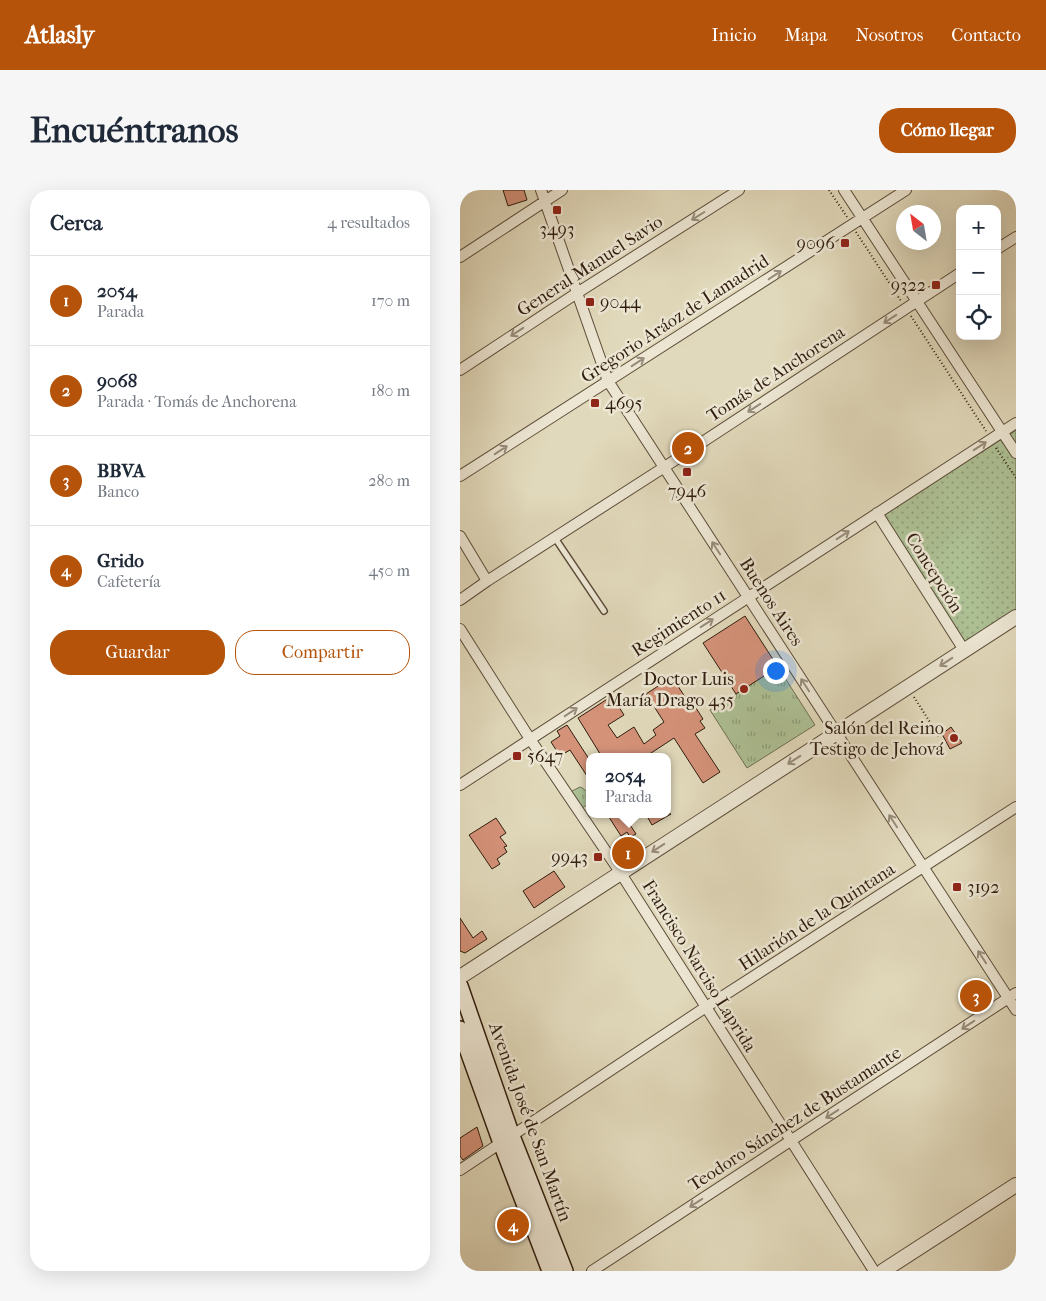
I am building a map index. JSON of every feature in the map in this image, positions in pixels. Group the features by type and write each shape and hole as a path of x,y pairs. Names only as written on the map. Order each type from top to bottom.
{"main road":[{"name":"Avenida José de San Martín","path":"460,986 506,1140 550,1271"},
{"name":"Avenida José de San Martín","path":"460,1029 506,1140 565,1271"}],"street":[{"name":"Buenos Aires","path":"541,190 608,381 923,868 1012,996 1016,1010"},
{"path":"460,256 562,190"},
{"name":"General Manuel Savio","path":"460,370 739,190"},
{"path":"844,190 1016,453"},
{"name":"Gregorio Aráoz de Lamadrid","path":"460,476 906,190"},
{"path":"1001,246 1016,237"},
{"name":"Tomás de Anchorena","path":"460,600 956,277"},
{"name":"Regimiento 11","path":"460,785 1016,423"},
{"name":"Concepción","path":"877,513 964,650"},
{"path":"460,536 488,581"},
{"path":"460,977 1016,617"},
{"name":"Francisco Narciso Laprida","path":"460,629 620,872 874,1271"},
{"name":"Hilarión de la Quintana","path":"460,1170 706,1007 1016,807"},
{"name":"Teodoro Sánchez de Bustamante","path":"592,1271 1012,996"},
{"path":"883,1271 1016,1185"}],"lane":[{"path":"555,538 604,611"}],"path":[{"path":"829,190 1016,478"},
{"path":"908,686 940,738"}],"green space":[{"path":"1016,430 1016,610 965,642 883,515"},
{"path":"778,667 815,725 747,768 710,710"},
{"path":"580,787 582,788 586,792 586,805 581,809 570,792"}],"building":[{"path":"503,190 524,190 527,200 508,206"},
{"path":"745,616 778,667 736,694 703,643"},
{"path":"672,677 691,706 694,705 703,719 700,721 705,728 695,734 720,772 703,783 674,738 651,753 600,753 578,718 612,696 624,715 608,725 617,738 634,727 644,744 656,735 653,730 664,722 646,694"},
{"path":"567,725 586,754 586,774 570,750 560,756 551,742 560,736 557,731"},
{"name":"Salón del Reino Testigo de Jehová","path":"951,727 962,743 950,749 942,734"},
{"path":"496,818 506,833 500,837 507,846 504,847 507,852 497,859 500,864 492,869 469,835"},
{"path":"610,818 626,818 636,834 630,837 627,832 621,836"},
{"path":"648,818 664,818 652,825"},
{"path":"554,871 565,887 534,908 523,891"},
{"path":"460,918 473,938 482,931 487,939 465,953 460,951"},
{"path":"979,981 986,992 984,1000 974,1007 964,991"},
{"path":"477,1127 483,1146 463,1160 460,1156 460,1138"}],"place":[{"name":"3493","path":"557,210"},
{"name":"9096","path":"845,243"},
{"name":"9322","path":"936,285"},
{"name":"9044","path":"590,302"},
{"name":"4695","path":"595,403"},
{"name":"9068","path":"688,448"},
{"name":"7946","path":"687,472"},
{"name":"Doctor Luis María Drago 435","path":"744,689"},
{"name":"Salón del Reino Testigo de Jehová","path":"954,738"},
{"name":"5647","path":"517,756"},
{"name":"2054","path":"628,853"},
{"name":"9943","path":"598,857"},
{"name":"3192","path":"957,887"},
{"name":"BBVA","path":"976,996"},
{"name":"Grido","path":"513,1225"}]}
